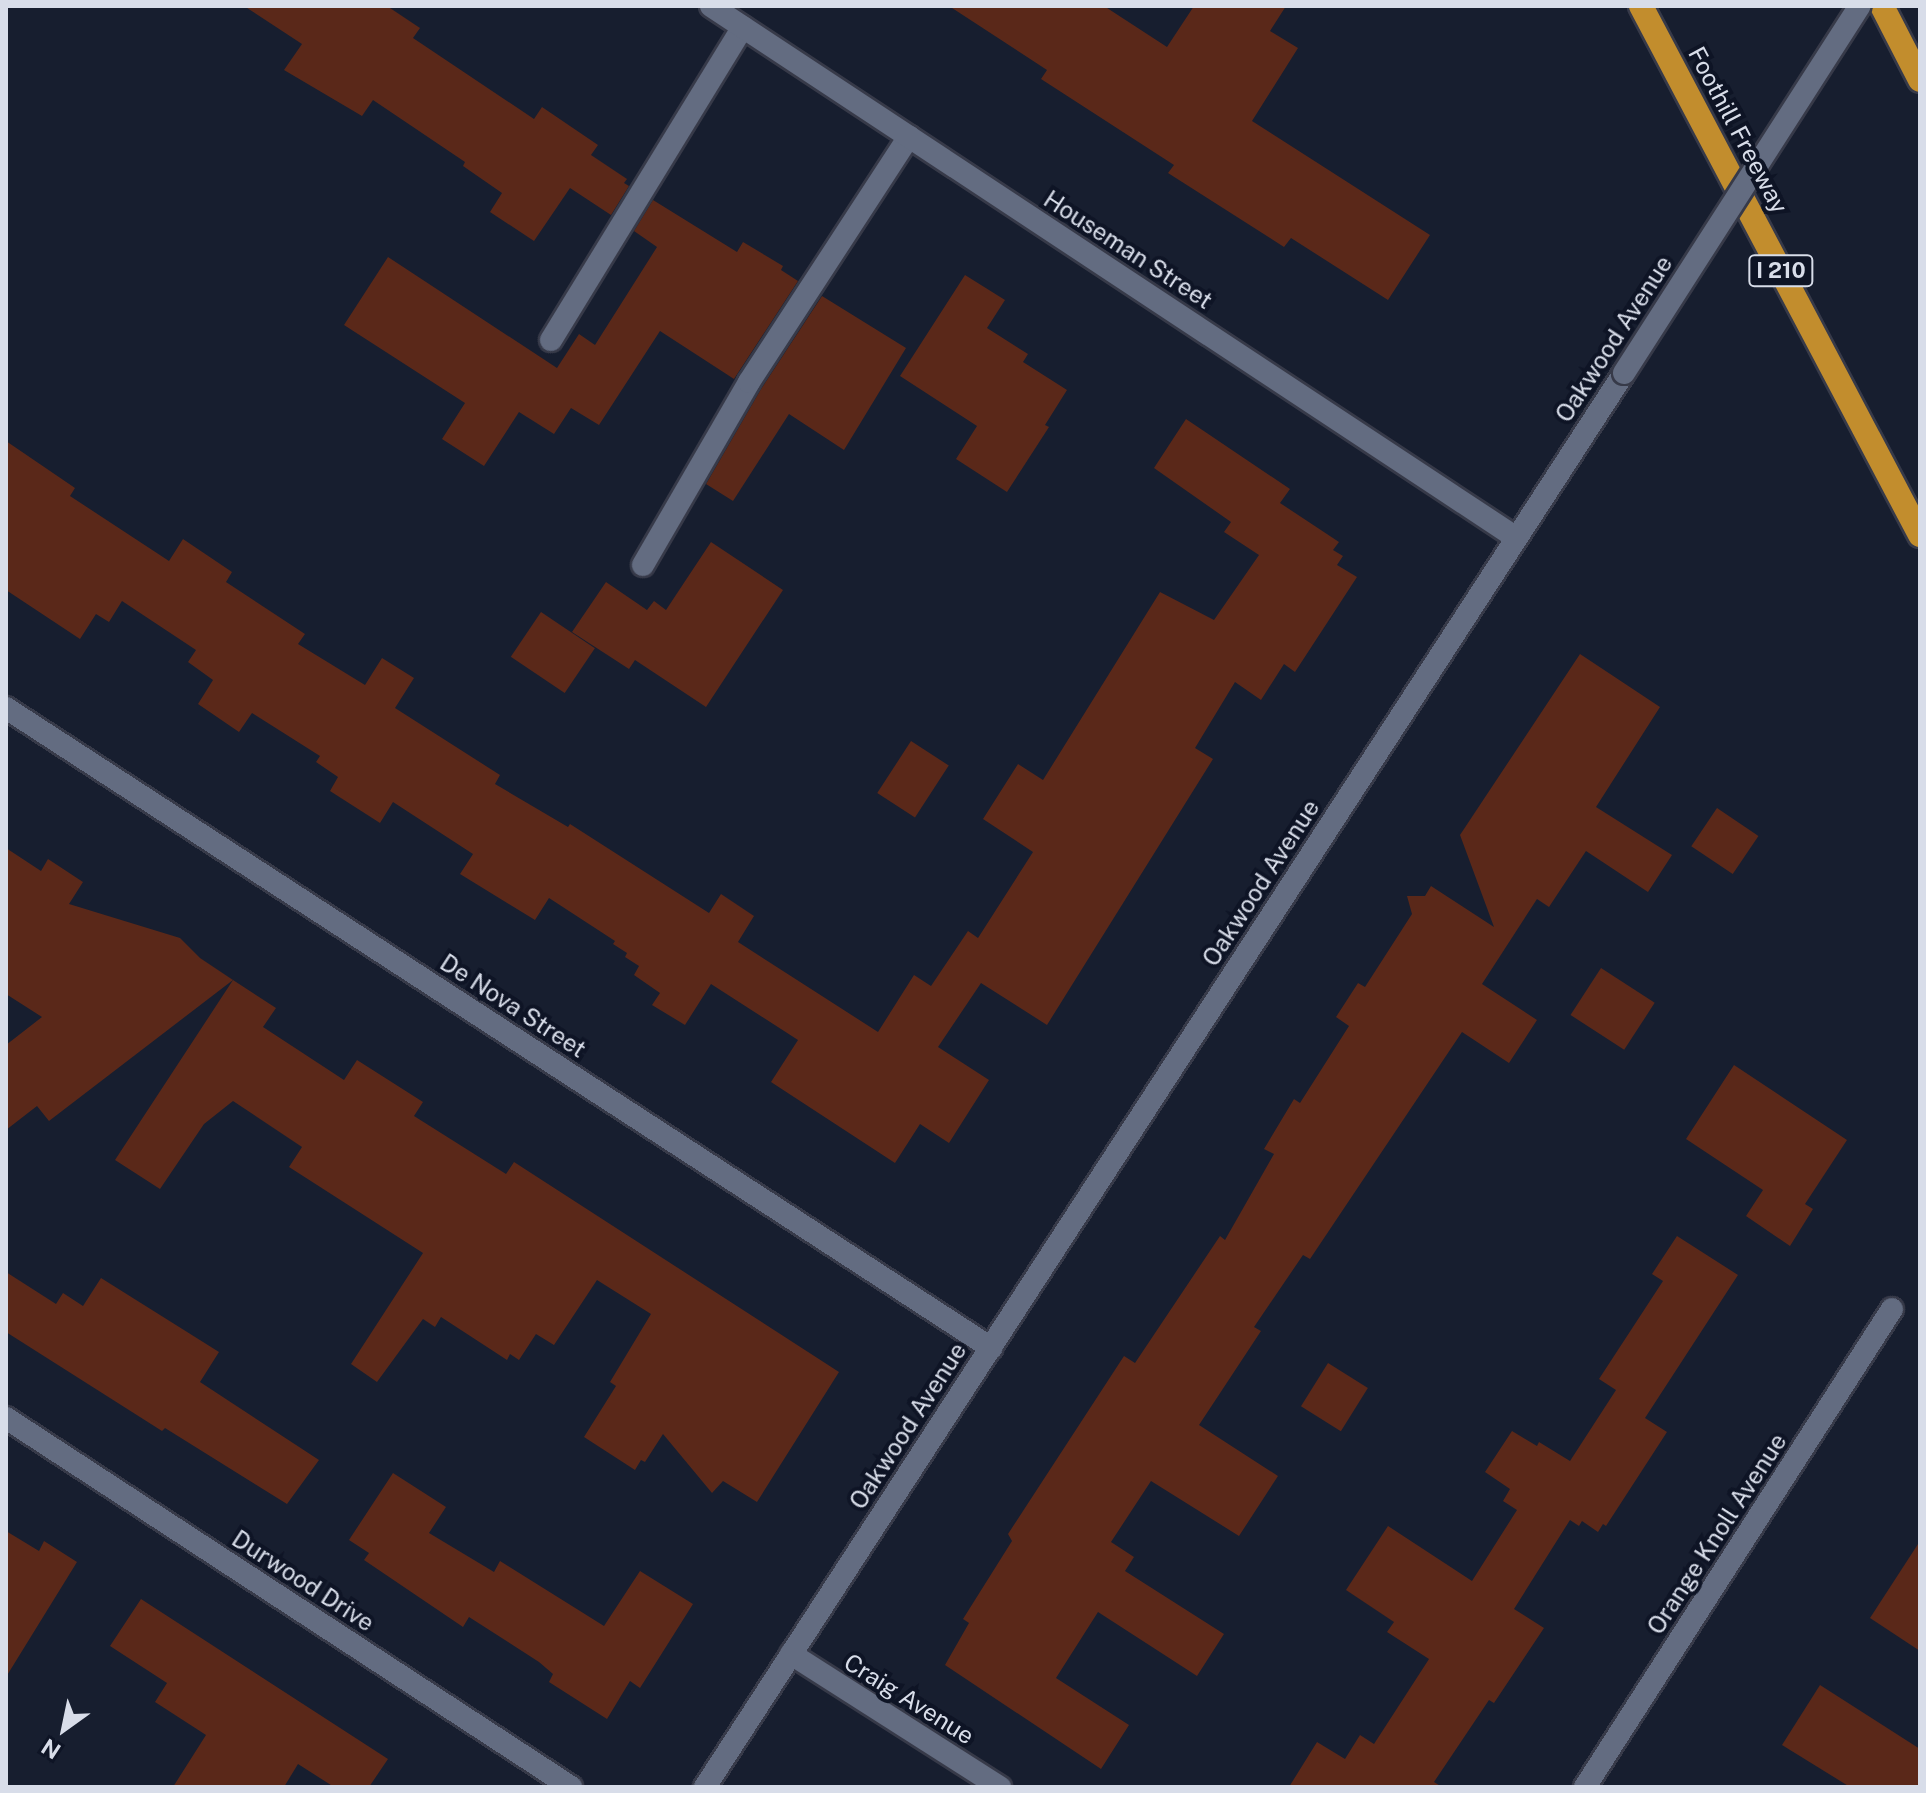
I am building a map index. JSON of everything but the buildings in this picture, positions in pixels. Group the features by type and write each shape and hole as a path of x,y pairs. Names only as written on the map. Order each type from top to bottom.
{"highway":[{"name":"Foothill Freeway","path":"1641,6 1920,535"},
{"path":"1882,6 1920,80"}],"street":[{"name":"Houseman Street","path":"711,6 1515,537"},
{"name":"Oakwood Avenue","path":"705,1787 1860,6"},
{"path":"551,340 743,27"},
{"path":"643,565 749,382 909,137"},
{"name":"De Nova Street","path":"6,708 991,1348"},
{"name":"Orange Knoll Avenue","path":"1585,1787 1892,1309"},
{"name":"Durwood Drive","path":"6,1418 571,1787"},
{"name":"Craig Avenue","path":"791,1654 1000,1787"}]}
